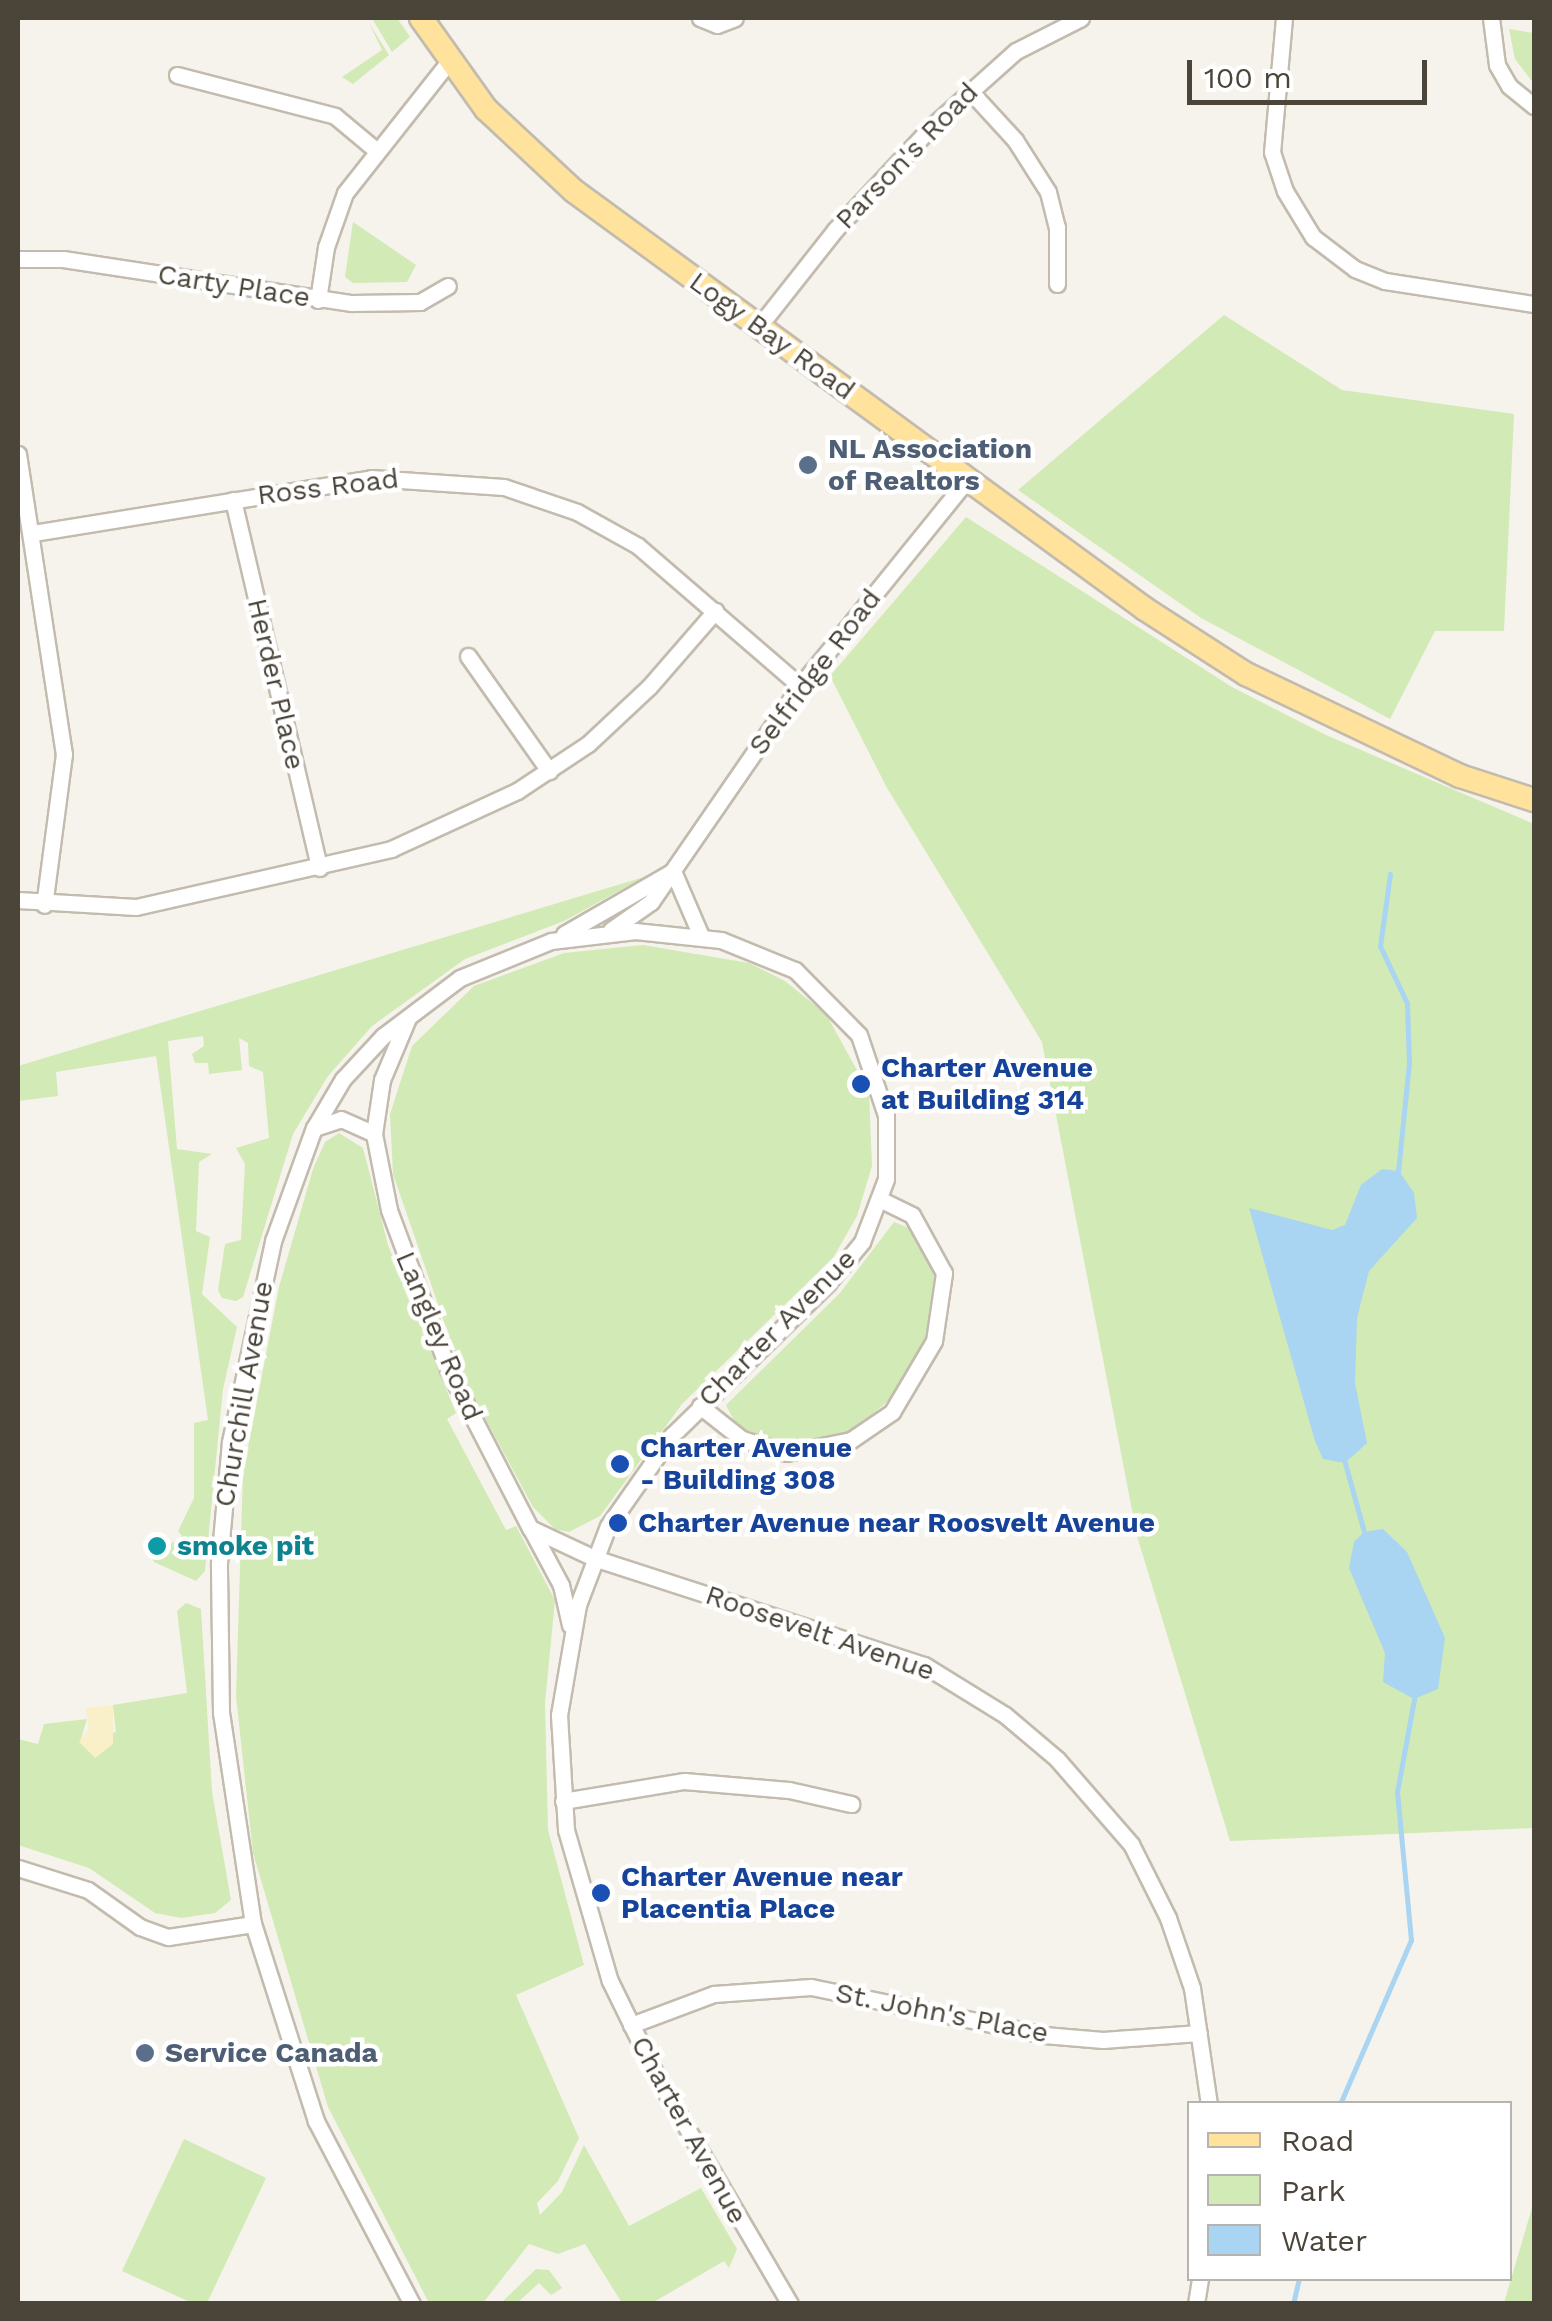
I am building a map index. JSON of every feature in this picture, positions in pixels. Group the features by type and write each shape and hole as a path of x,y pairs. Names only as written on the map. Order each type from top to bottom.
{"main road":[{"name":"Logy Bay Road","path":"421,18 528,152 622,229 760,325 966,480 1246,674 1460,776 1534,800"}],"street":[{"path":"700,18 718,25 735,18"},
{"name":"Parson's Road","path":"760,325 852,209 970,91 1060,21 1081,18"},
{"path":"1284,18 1272,152 1312,237 1355,269 1385,281 1534,304"},
{"path":"1491,18 1497,65 1509,86 1534,106"},
{"path":"318,300 335,214 377,151 452,59"},
{"path":"177,74 335,116 377,151"},
{"path":"970,91 1015,140 1048,192 1058,227 1057,284"},
{"name":"Carty Place","path":"18,259 63,259 318,300 420,302 448,286"},
{"path":"18,454 64,754 44,904"},
{"name":"Ross Road","path":"33,533 389,477 504,487 609,527 800,686"},
{"name":"Selfridge Road","path":"602,933 643,911 800,686 966,480"},
{"name":"Herder Place","path":"233,500 319,868"},
{"path":"18,900 136,907 391,849 549,771 619,718 714,611"},
{"path":"468,656 549,771"},
{"path":"672,871 701,936"},
{"name":"Selfridge Road","path":"552,941 672,871"},
{"name":"Charter Avenue","path":"552,941 602,933 701,936 784,963 828,997 859,1035 886,1115 889,1156 881,1200 846,1264 700,1406 654,1457 594,1558 572,1630 559,1715 563,1800 582,1902 631,2025 790,2304"},
{"name":"Churchill Avenue","path":"412,2304 316,2120 252,1924 220,1712 222,1520 246,1350 273,1242 314,1128 355,1064 412,1012 460,978 552,941"},
{"name":"Langley Road","path":"412,1012 382,1080 374,1134 389,1210 427,1320 560,1585 572,1630"},
{"path":"314,1128 341,1119 374,1134"},
{"path":"700,1406 742,1439 786,1453 851,1440 892,1412 934,1341 944,1273 912,1215 881,1200"},
{"path":"530,1528 594,1558"},
{"name":"Roosevelt Avenue","path":"594,1558 924,1665 1004,1714 1096,1797 1130,1844 1168,1918 1192,1988 1208,2101"},
{"path":"563,1800 684,1781 774,1788 851,1804"},
{"path":"18,1868 88,1890 168,1937 252,1924"},
{"name":"St. John's Place","path":"631,2025 714,1994 812,1987 1044,2035 1103,2040 1199,2033"}],"green space":[{"path":"397,18 410,37 392,52 373,20"},
{"path":"369,23 389,55 353,84 342,77 382,50"},
{"path":"1509,29 1534,33 1534,84 1515,59"},
{"path":"353,222 416,265 407,282 353,283 345,277"},
{"path":"1224,315 1342,390 1514,414 1504,631 1435,631 1390,719 1201,618 1018,490"},
{"path":"966,517 1232,687 1326,735 1534,824 1534,1828 1230,1841 1137,1536 1042,1042 887,788 830,676"},
{"path":"644,877 564,921 465,959 372,1026 328,1076 293,1134 243,1297 236,1301 222,1298 218,1290 225,1244 241,1240 245,1164 236,1148 269,1138 263,1072 249,1066 248,1043 239,1038 242,1070 209,1074 208,1063 195,1063 192,1054 204,1046 203,1036 168,1041 177,1149 212,1154 199,1162 196,1231 210,1237 202,1294 237,1327 223,1389 205,1571 196,1581 154,1562 151,1557 182,1536 178,1531 194,1498 194,1423 208,1420 156,1056 56,1072 58,1096 18,1101 18,1066"},
{"path":"643,945 749,963 785,981 826,1014 869,1092 872,1166 857,1216 833,1258 682,1404 600,1516 569,1532 555,1529 533,1507 463,1377 393,1174 390,1114 412,1046 474,986 564,953"},
{"path":"339,1133 363,1148 388,1245 456,1413 447,1419 506,1530 516,1526 555,1600 545,1703 548,1830 584,1965 516,1995 579,2138 558,2181 537,2203 540,2215 562,2192 584,2145 629,2226 701,2188 737,2249 729,2268 724,2261 652,2303 622,2303 585,2244 558,2254 529,2244 483,2303 429,2303 328,2107 253,1853 236,1696 243,1473 279,1287 313,1169 325,1142"},
{"path":"894,1222 914,1230 938,1276 926,1341 901,1390 850,1433 794,1446 737,1427 726,1405 840,1293"},
{"path":"186,1603 201,1609 212,1792 231,1900 215,1913 181,1918 155,1913 89,1868 18,1845 18,1739 38,1744 44,1724 87,1719 80,1742 116,1732 113,1705 187,1693 177,1611"},
{"path":"184,2139 266,2178 207,2303 192,2303 122,2271"},
{"path":"1534,2201 1534,2303 1504,2303"},
{"path":"536,2269 549,2270 562,2288 551,2295 539,2283 517,2303 501,2303"}],"sand":[{"path":"113,1705 113,1744 95,1758 79,1742 89,1729 86,1708"}],"water":[{"path":"1382,1169 1399,1171 1414,1193 1417,1218 1369,1271 1357,1318 1355,1383 1367,1443 1345,1463 1323,1459 1315,1441 1249,1208 1332,1230 1345,1225 1361,1185"},
{"path":"1383,1529 1407,1552 1445,1638 1438,1689 1414,1699 1383,1682 1385,1653 1349,1568 1354,1542 1364,1532"}],"waterway":[{"path":"1390,874 1380,946 1407,1003 1409,1063 1398,1171"},
{"path":"1345,1463 1364,1532"},
{"path":"1341,2101 1411,1940 1397,1792 1414,1699"},
{"path":"1293,2304 1298,2281"}],"place":[{"name":"NL Association of Realtors","path":"808,465"},
{"name":"Charter Avenue at Building 314","path":"861,1084"},
{"name":"Charter Avenue - Building 308","path":"620,1464"},
{"name":"Charter Avenue near Roosvelt Avenue","path":"618,1523"},
{"name":"smoke pit","path":"157,1546"},
{"name":"Charter Avenue near Placentia Place","path":"601,1893"},
{"name":"Service Canada","path":"145,2053"}]}
